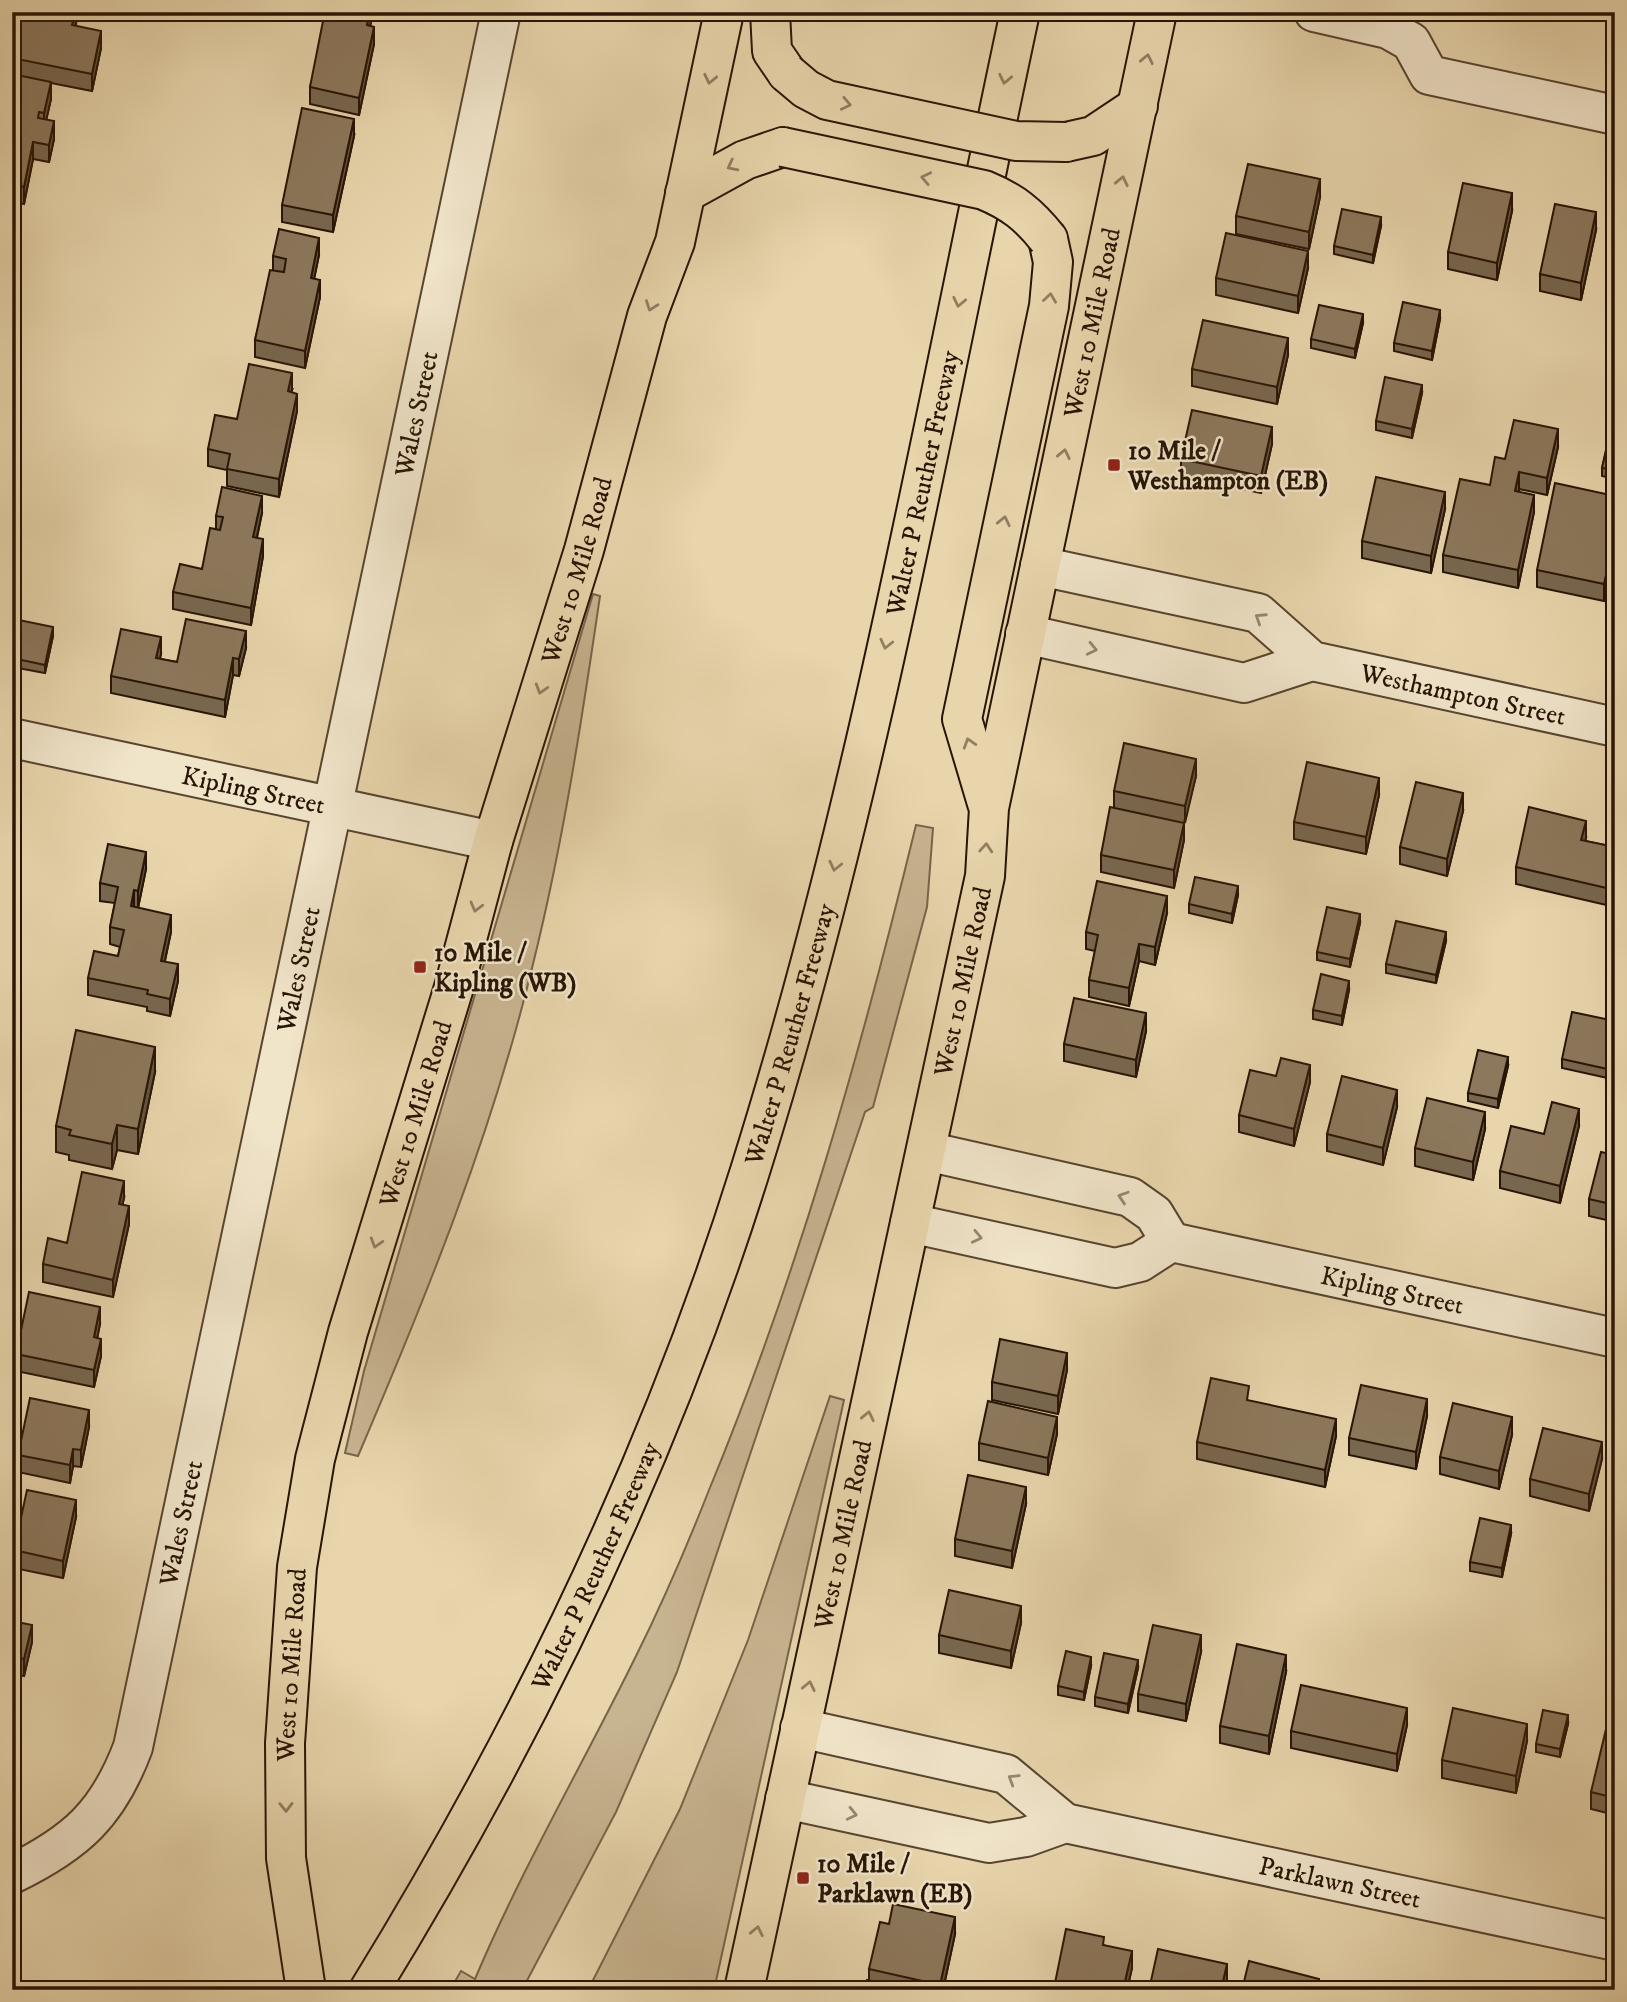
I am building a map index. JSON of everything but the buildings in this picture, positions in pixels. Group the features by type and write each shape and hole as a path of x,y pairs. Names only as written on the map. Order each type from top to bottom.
{"main road":[{"name":"West 10 Mile Road","path":"306,1990 286,1858 285,1743 297,1567 315,1459 348,1332 455,984 493,842 584,550 647,316 675,242 724,12"},
{"path":"770,12 772,51 787,73 806,89 827,100 1017,141 1066,142 1093,135 1138,106"},
{"name":"Walter P Reuther Freeway","path":"369,1990 421,1905 493,1776 600,1559 657,1430 749,1174 832,878 912,525 1020,12"},
{"name":"West 10 Mile Road","path":"744,1990 985,876 989,808 1157,12"},
{"path":"685,193 745,160 783,147 984,190 1009,200 1029,215 1048,239 1053,262 1049,306 962,719 989,808"}],"street":[{"name":"Wales Street","path":"12,1874 52,1854 88,1826 121,1779 133,1747 501,12"},
{"path":"1314,12 1388,29 1411,42 1429,75 1615,115"},
{"name":"Westhampton Street","path":"1040,566 1258,613 1312,661 1615,727"},
{"path":"1025,634 1244,683 1312,661"},
{"name":"Kipling Street","path":"12,738 332,805 493,842"},
{"path":"910,1223 1115,1268 1140,1262 1171,1241 1154,1214 1130,1197 926,1150"},
{"name":"Kipling Street","path":"1171,1241 1615,1338"},
{"name":"Parklawn Street","path":"800,1728 1006,1774 1065,1823 1615,1941"},
{"path":"785,1799 989,1843 1026,1837 1065,1823"}],"shaded area":[{"path":"593,594 600,596 554,873 533,964 498,1090 456,1214 358,1456 345,1453 364,1371"},
{"path":"916,825 933,828 927,907 873,1107 865,1112 677,1672 616,1812 522,1990 450,1990 461,1971 475,1979 533,1856 646,1636 701,1511 741,1409 799,1245 850,1078"},
{"path":"830,1396 844,1400 714,1990 588,1990 680,1809 748,1640"}],"place":[{"name":"10 Mile / Westhampton (EB)","path":"1114,465"},
{"name":"10 Mile / Kipling (WB)","path":"420,967"},
{"name":"10 Mile / Parklawn (EB)","path":"803,1878"}]}
